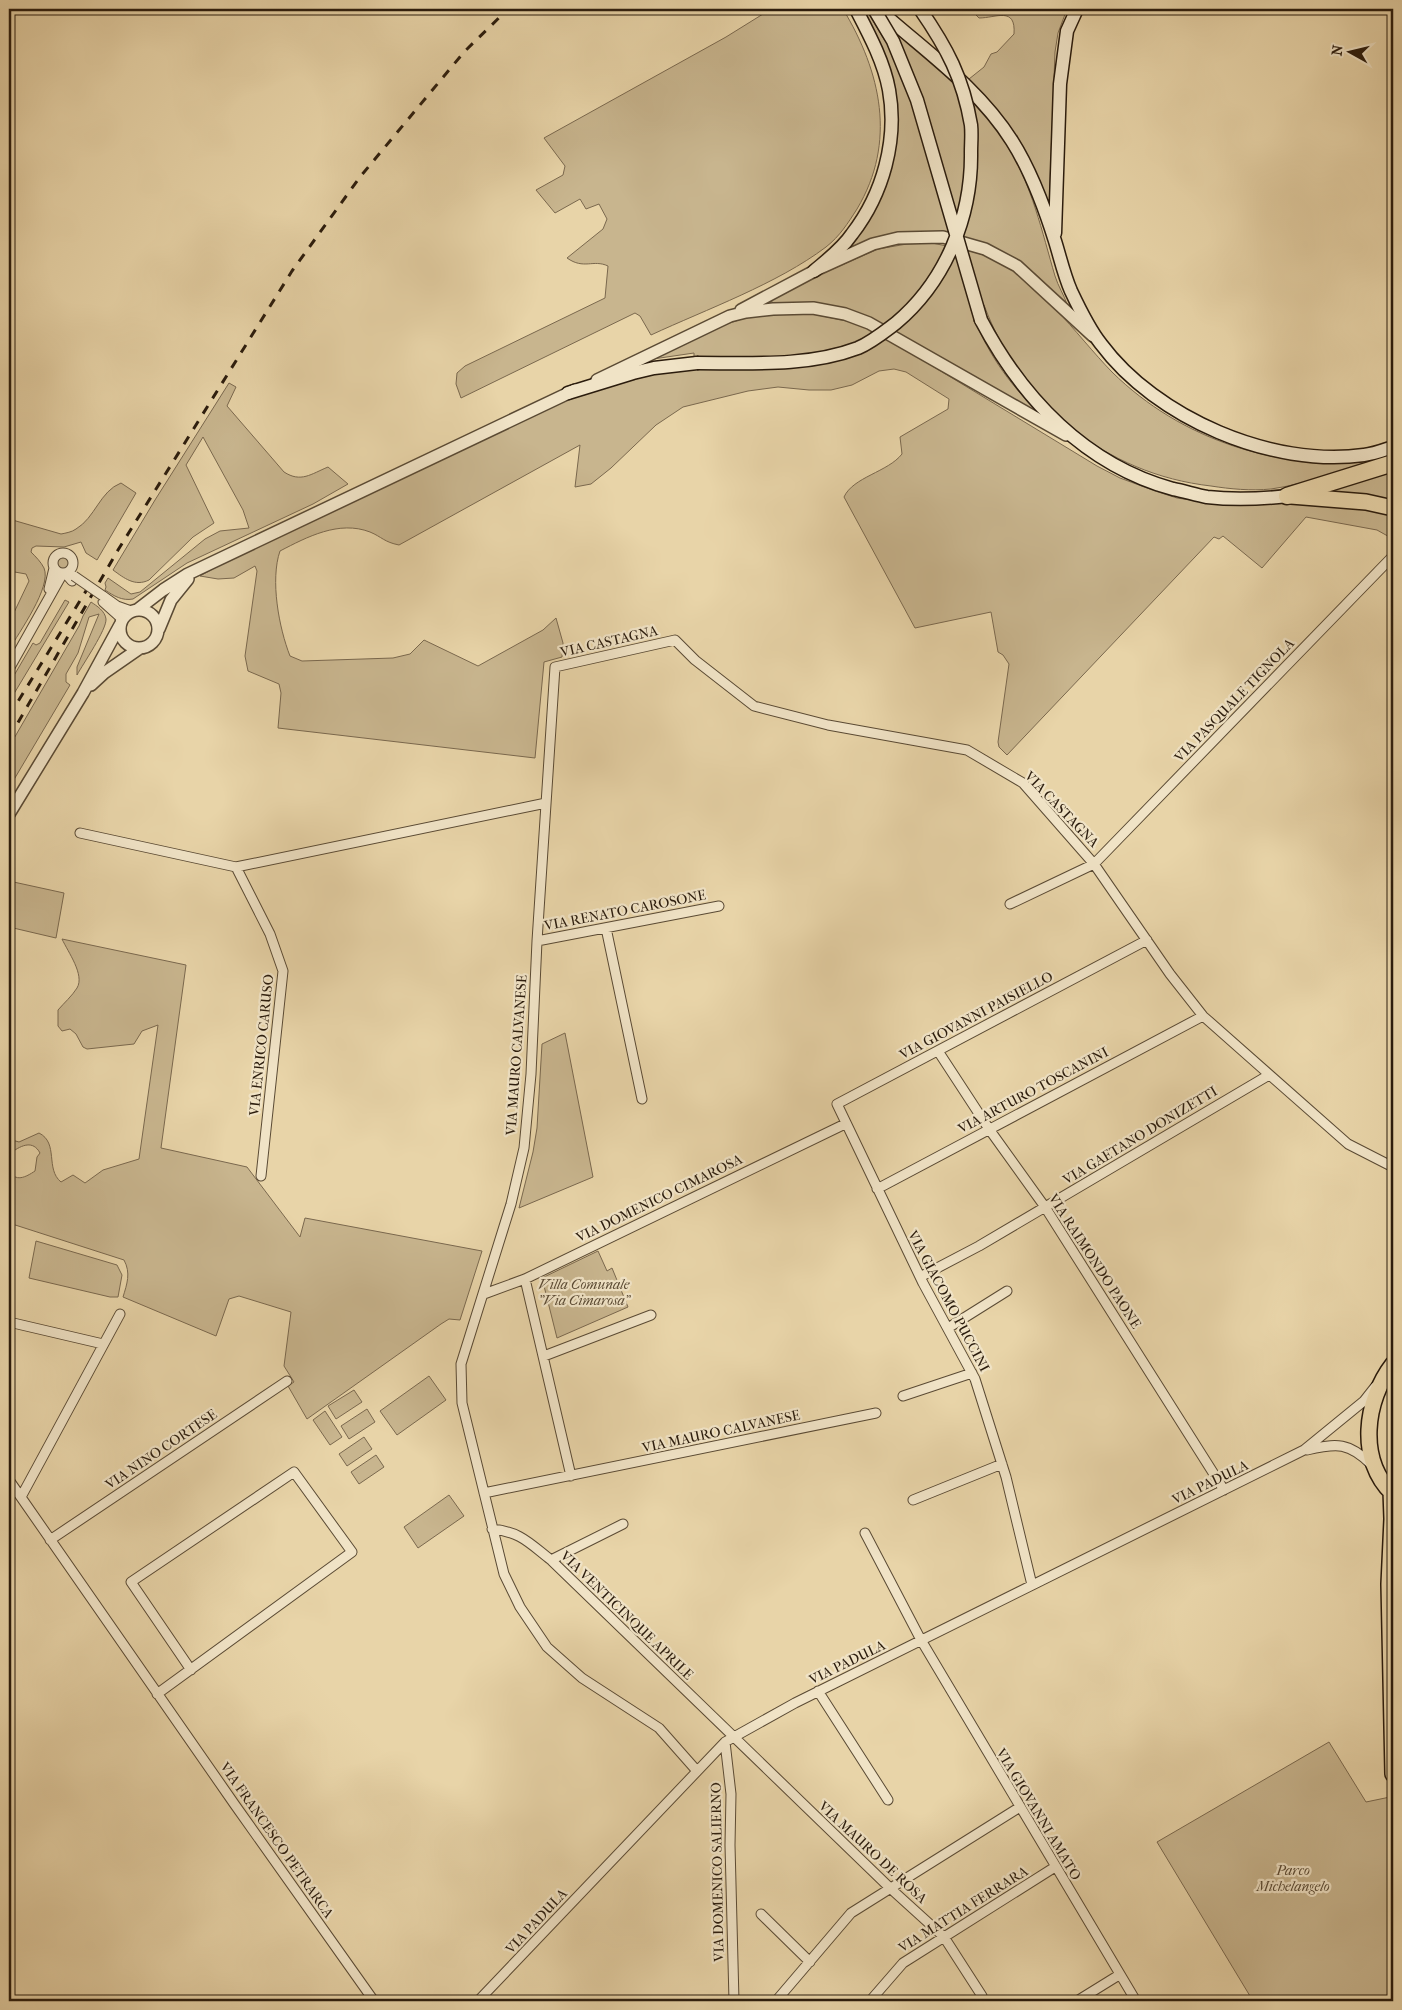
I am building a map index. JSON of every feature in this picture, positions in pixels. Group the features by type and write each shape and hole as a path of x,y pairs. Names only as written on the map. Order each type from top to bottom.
{"highway":[{"path":"1287,496 1393,464"}],"main road":[{"path":"814,271 852,236 869,208 884,172 890,145 891,114 889,90 883,68 856,9"},
{"path":"874,9 893,41 917,100 981,320 1007,364 1034,400 1048,415 1081,443 1119,468 1161,485 1205,496 1227,498 1287,496 1366,502 1393,508"},
{"path":"878,9 962,81 985,105 1012,141 1032,177 1071,290 1100,342 1120,365 1166,404 1212,430 1247,444 1292,454 1328,457 1365,455 1393,447"},
{"path":"568,394 629,370 697,363 802,361 833,356 882,335 910,311 929,289 944,265 955,239 966,204 971,168 971,128 964,93 955,68 941,40 919,9"},
{"path":"1055,240 1060,84 1067,31 1077,9"},
{"path":"1390,1369 1374,1402 1369,1422 1373,1466 1385,1486 1392,1493 1389,1584 1393,1774"}],"street":[{"path":"629,370 814,271 873,244 898,238 943,238 985,249 1017,266 1100,342"},
{"path":"730,316 759,310 789,308 813,308 845,314 869,323 1081,443"},
{"path":"9,814 128,616 163,590 204,567 568,394"},
{"path":"9,659 49,589 54,568 54,558 63,554 71,559 72,565 69,575 9,669"},
{"name":"VIA PASQUALE TIGNOLA","path":"1094,864 1393,556"},
{"path":"83,693 104,673 140,648 152,644 158,633 164,613 177,591 204,567"},
{"path":"54,568 58,572 69,575 102,598 121,608 128,616"},
{"path":"140,648 129,645 121,636 128,616 143,610 154,616 158,633"},
{"name":"VIA CASTAGNA","path":"555,667 675,640 694,660 754,706 828,725 967,750 1023,784 1094,864 1170,974 1203,1016 1348,1144 1393,1167"},
{"name":"VIA MAURO CALVANESE","path":"555,667 538,941 532,1074 524,1148 511,1204 461,1364 462,1403 504,1574 520,1607 547,1647 582,1678 659,1728 697,1771"},
{"path":"80,833 236,867 546,803"},
{"path":"1010,904 1094,864"},
{"name":"VIA ENRICO CARUSO","path":"236,867 270,934 283,972 261,1176"},
{"name":"VIA RENATO CAROSONE","path":"538,941 718,906"},
{"path":"606,928 642,1099"},
{"name":"VIA GIOVANNI PAISIELLO","path":"845,1124 837,1104 1146,940"},
{"name":"VIA ARTURO TOSCANINI","path":"877,1189 1203,1016"},
{"name":"VIA RAIMONDO PAONE","path":"938,1051 989,1129 1045,1207 1224,1490"},
{"name":"VIA GAETANO DONIZETTI","path":"920,1277 979,1246 1268,1075"},
{"name":"VIA DOMENICO CIMAROSA","path":"484,1294 525,1279 845,1124"},
{"name":"VIA GIACOMO PUCCINI","path":"845,1124 920,1277 972,1373 1002,1464 1032,1585"},
{"path":"525,1279 571,1476"},
{"path":"948,1328 1008,1291"},
{"path":"21,1497 120,1314"},
{"path":"544,1356 651,1315"},
{"path":"9,1322 103,1344"},
{"name":"VIA PADULA","path":"478,2001 697,1771 729,1740 818,1691 1304,1450 1364,1401 1390,1369"},
{"path":"902,1396 972,1373"},
{"name":"VIA NINO CORTESE","path":"50,1540 287,1381"},
{"name":"VIA MAURO CALVANESE","path":"484,1493 876,1412"},
{"name":"VIA PADULA","path":"1304,1450 1337,1444 1353,1451 1373,1466"},
{"path":"913,1500 1002,1464"},
{"path":"157,1694 191,1670 352,1552 294,1472 131,1582 191,1670"},
{"name":"VIA FRANCESCO PETRARCA","path":"9,1480 157,1694 374,2001"},
{"path":"551,1560 623,1524"},
{"name":"VIA VENTICINQUE APRILE","path":"492,1529 504,1530 519,1535 551,1560 729,1740"},
{"name":"VIA GIOVANNI AMATO","path":"865,1533 921,1640 1136,2001"},
{"path":"818,1691 888,1800"},
{"name":"VIA DOMENICO SALIERNO","path":"729,1740 734,2001"},
{"name":"VIA MAURO DE ROSA","path":"729,1740 944,1937 982,1996"},
{"path":"776,2001 851,1913 1020,1808"},
{"name":"VIA MATTIA FERRARA","path":"870,2001 903,1962 1055,1867"},
{"path":"761,1914 810,1962"},
{"path":"1077,2001 1119,1975"}],"green space":[{"path":"766,9 843,9 867,57 875,82 879,108 880,133 877,158 869,184 857,209 843,229 826,247 786,273 651,335 640,316 635,313 461,398 456,384 457,373 465,366 605,298 608,266 598,263 583,264 573,262 567,258 603,229 607,219 599,204 586,209 580,199 555,213 536,190 563,175 565,166 544,138 726,37 763,14"},
{"path":"862,9 870,16 885,41 898,34 957,86 996,129 1016,160 1030,192 1056,280 1067,304 1034,273 1009,256 942,233 911,232 885,235 842,250 882,190 893,113"},
{"path":"975,9 1067,9 1058,33 1055,52 1049,207 1034,170 1017,138 984,94 969,79 984,67 991,54 997,52 1014,34 1014,25 1012,20 1004,16 979,18 974,13"},
{"path":"932,243 987,256 1005,265 1022,277 1039,292 1112,372 1139,396 1169,416 1200,433 1233,446 1267,455 1302,461 1337,463 1373,461 1310,481 1271,489 1233,489 1172,479 1136,467 1102,450 1072,428 1044,403 1020,373 1000,341 984,305 971,310 983,338 990,352 1017,390 1039,412 1038,416 873,319 809,303 775,304 771,301 771,298 776,294 878,249 907,244"},
{"path":"808,313 856,323 888,339 1097,466 1120,478 1177,498 1210,503 1330,504 1393,513 1393,539 1377,530 1306,517 1262,568 1223,536 1219,539 1214,537 1007,755 999,747 998,742 1009,664 1003,655 998,652 991,612 915,628 844,497 855,484 896,460 902,454 900,437 948,409 949,399 906,372 894,369 879,371 852,385 831,390 778,387 748,391 683,407 656,425 611,468 591,484 575,487 580,445 399,545 386,541 370,532 347,528 323,532 301,540 280,551 276,576 279,618 290,656 302,661 393,658 410,654 424,640 478,666 543,630 556,618 563,643 562,657 544,662 535,758 278,728 281,693 279,684 248,671 245,656 257,571 255,566 234,578 218,579 200,576 486,435 562,401 646,374 694,368 694,353 653,359 719,327 742,319 759,316"},
{"path":"229,383 236,387 227,406 284,472 301,477 311,475 328,467 348,484 313,504 187,563 133,599 122,599 105,590 105,583 108,578 131,594 140,592 205,539 220,531 249,528 243,510 203,437 186,465 214,523 193,537 149,580 139,583 134,582 113,570"},
{"path":"1393,469 1393,503 1319,494"},
{"path":"121,483 136,493 97,560 86,553 81,542 64,547 36,546 32,548 31,552 44,568 43,586 39,598 9,650 9,623 29,581 26,574 9,571 9,519 61,534 71,532 83,524 108,492"},
{"path":"61,557 65,557 69,563 65,569 61,569 57,565 57,561"},
{"path":"65,600 69,602 9,702 9,684 33,643 36,645 40,643"},
{"path":"91,602 105,616 103,630 77,675 77,667 99,614 89,617 78,653 66,674 66,682 70,685 9,788 9,747"},
{"path":"9,881 64,893 56,938 9,927"},
{"path":"62,939 186,965 161,1148 247,1167 300,1237 305,1218 482,1251 460,1320 449,1319 441,1324 307,1419 288,1386 294,1382 284,1366 291,1312 239,1296 229,1299 216,1336 123,1297 128,1274 124,1260 9,1223 9,1170 17,1178 28,1175 35,1171 37,1157 40,1153 31,1145 9,1152 9,1133 12,1140 19,1142 39,1133 45,1137 51,1149 56,1177 61,1182 73,1175 85,1183 103,1170 139,1159 158,1025 142,1031 134,1044 87,1049 83,1047 76,1034 70,1029 62,1031 58,1026 58,1010 77,988 79,977"},
{"path":"565,1033 593,1177 519,1208 537,1128 542,1044"},
{"path":"36,1241 117,1265 122,1275 118,1297 110,1297 29,1278"},
{"name":"Villa Comunale \"Via Cimarosa\"","path":"598,1251 607,1271 612,1268 628,1307 557,1338 542,1278"},
{"path":"429,1376 446,1400 397,1435 380,1411"},
{"path":"354,1390 362,1402 336,1419 328,1406"},
{"path":"367,1409 375,1422 349,1439 341,1426"},
{"path":"325,1411 342,1437 330,1445 313,1420"},
{"path":"364,1437 372,1449 347,1466 339,1454"},
{"path":"376,1455 384,1467 359,1484 351,1472"},
{"path":"449,1495 464,1516 418,1548 404,1527"},
{"name":"Parco Michelangelo","path":"1329,1742 1366,1802 1390,1797 1393,2001 1253,2001 1157,1842"}],"railway":[{"path":"9,738 118,550 292,271 360,177 464,52 508,9"},
{"path":"9,716 94,578"}]}
